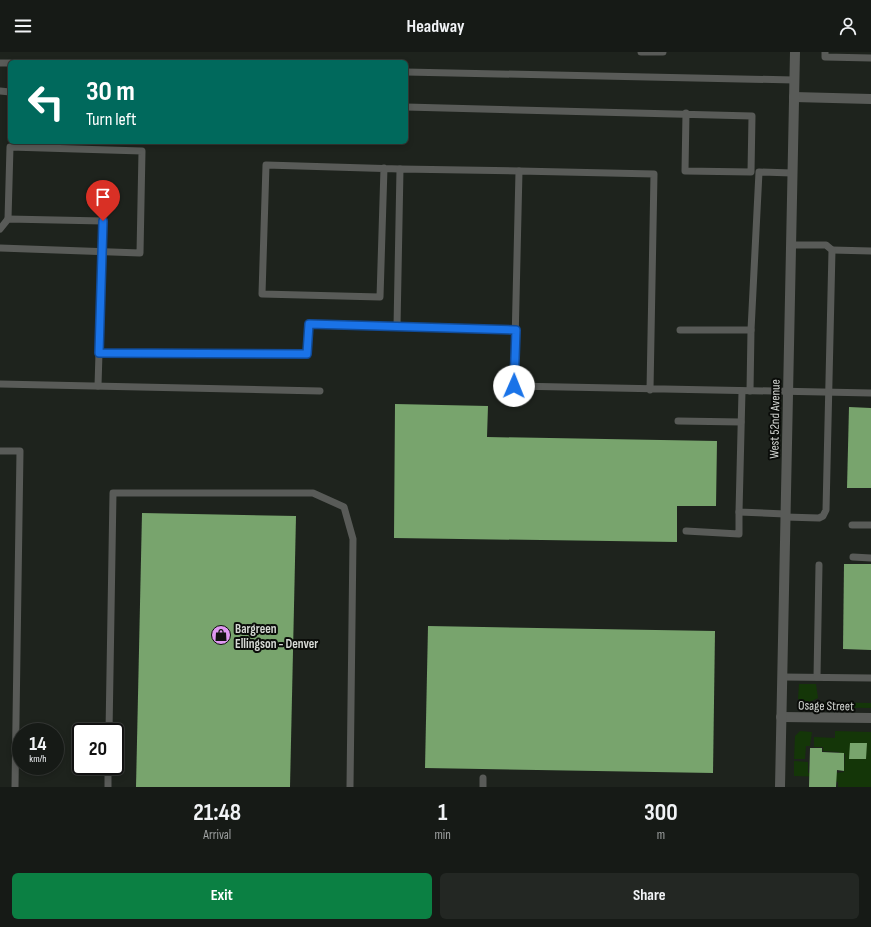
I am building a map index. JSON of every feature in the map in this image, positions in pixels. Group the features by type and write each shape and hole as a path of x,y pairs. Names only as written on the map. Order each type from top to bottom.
{"street":[{"name":"West 52nd Avenue","path":"780,787 795,52"},
{"path":"794,97 871,99"},
{"name":"Osage Street","path":"781,717 871,718"}],"lane":[{"path":"641,52 663,52"},
{"path":"825,52 825,57 871,58"},
{"path":"408,72 794,80"},
{"path":"408,107 752,116 750,172"},
{"path":"686,114 685,171 792,173"},
{"path":"0,229 8,219 10,147 142,151 140,253 0,248"},
{"path":"384,168 380,298 262,294 266,165 654,174 650,390"},
{"path":"397,327 400,169"},
{"path":"519,171 514,386 650,390 871,393"},
{"path":"750,391 759,172"},
{"path":"8,219 103,221 98,386"},
{"path":"791,244 826,245 832,250 871,251"},
{"path":"739,512 819,518 826,512 832,250"},
{"path":"99,353 307,354 309,324 516,330"},
{"path":"680,330 752,330"},
{"path":"0,384 320,391"},
{"path":"686,531 739,534 742,391"},
{"path":"678,421 742,422"},
{"path":"0,451 20,451 15,787"},
{"path":"109,723 113,493 313,493 344,507 353,539 350,787"},
{"path":"852,525 871,525"},
{"path":"852,557 871,558"},
{"path":"817,677 820,565"},
{"path":"782,677 871,678"},
{"path":"108,775 108,787"},
{"path":"483,778 483,787"}],"green space":[{"path":"799,684 816,684 818,698 807,703 798,699"},
{"path":"816,702 871,703 871,708 810,707"},
{"path":"800,731 812,732 810,746 806,746 805,759 794,759 795,736"},
{"path":"835,731 871,732 871,787 838,787 838,782 828,781 828,774 844,772 845,754 823,751 823,747 814,747 814,737 835,738"},
{"path":"794,761 808,762 808,773 827,773 827,777 794,776"}],"building":[{"path":"395,404 488,406 487,437 717,441 716,506 677,506 677,542 394,538"},
{"path":"849,407 871,408 871,488 847,488"},
{"path":"142,513 296,516 290,787 136,787"},
{"path":"844,564 871,564 871,650 843,649"},
{"path":"428,626 715,631 713,773 425,768"},
{"path":"850,743 867,743 866,759 849,759"},
{"path":"810,748 822,748 822,752 844,753 844,771 837,770 836,787 809,787"}],"place":[{"name":"Bargreen Ellingson - Denver","path":"221,635"}],"route":[{"path":"103,221 99,353 307,354 309,324 516,330 514,386"}]}
